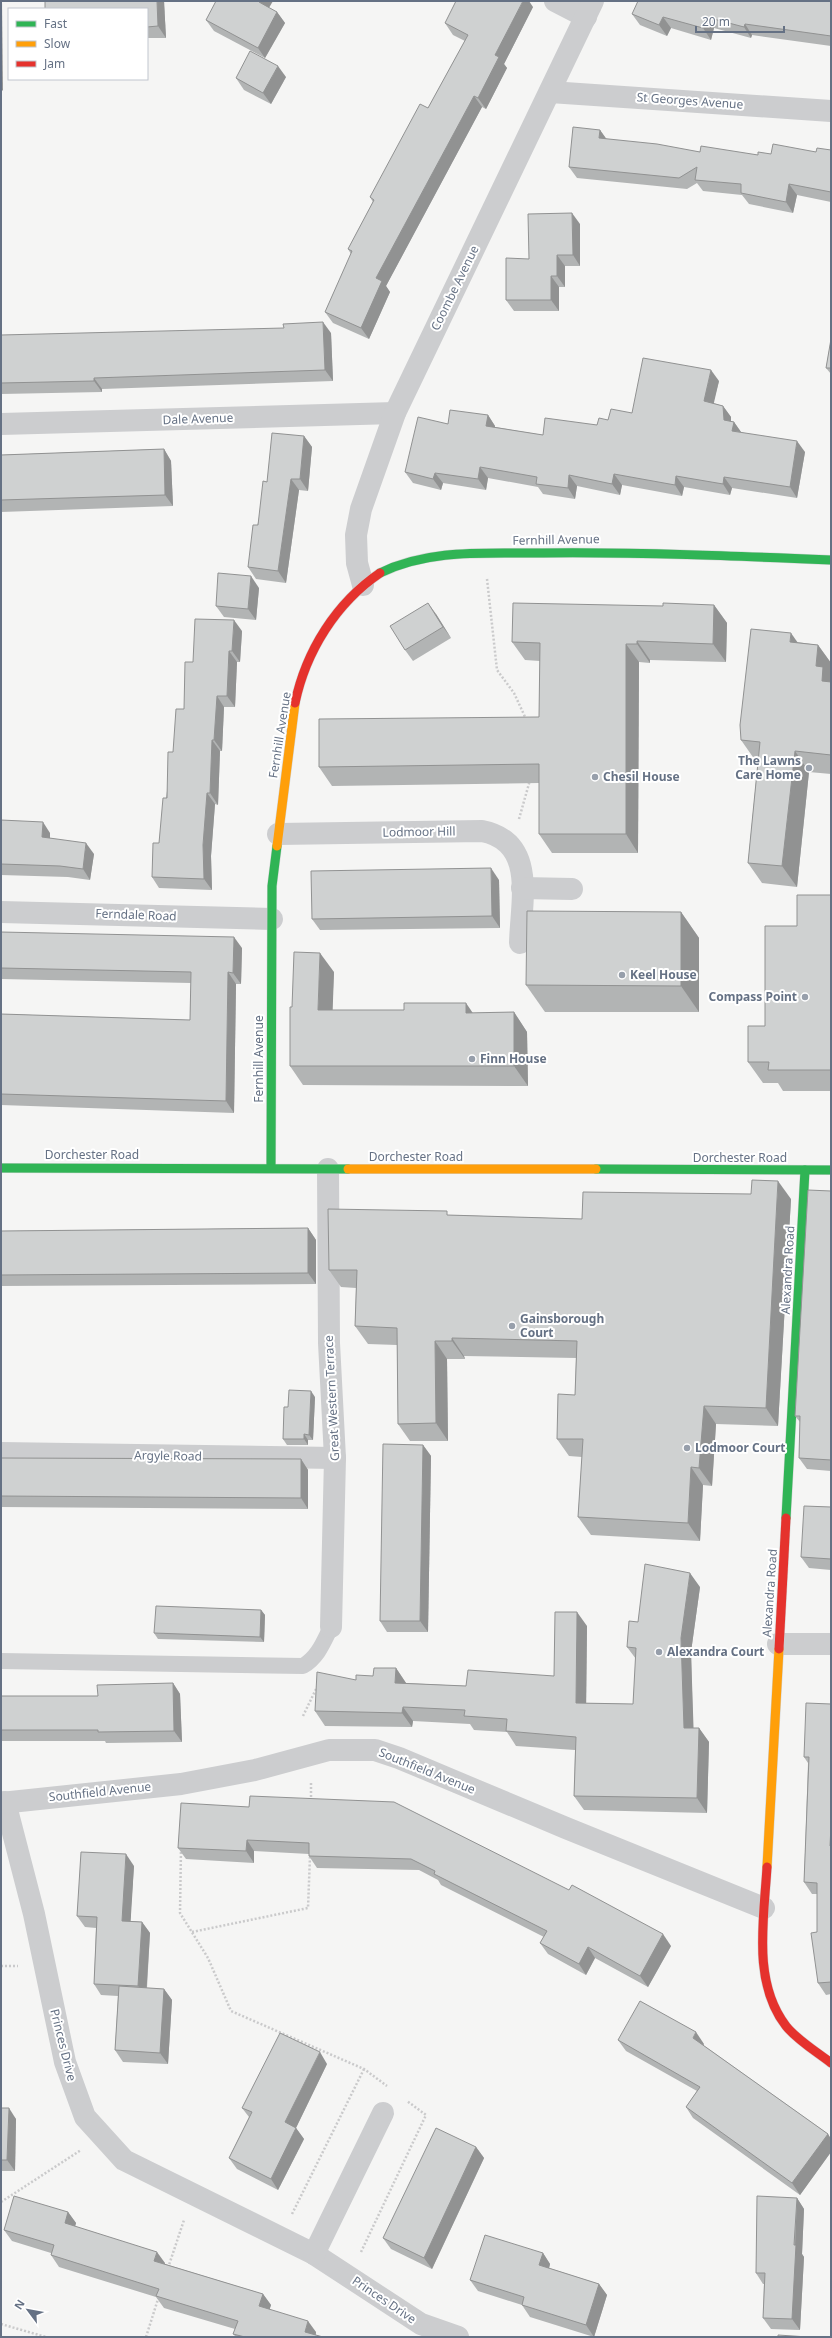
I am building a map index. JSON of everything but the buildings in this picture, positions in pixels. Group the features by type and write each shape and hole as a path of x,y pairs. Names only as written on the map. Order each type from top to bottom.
{"street":[{"path":"555,1 589,9"},
{"name":"Coombe Avenue","path":"363,585 357,564 356,535 360,508 394,413 589,9"},
{"name":"St Georges Avenue","path":"550,92 831,111"},
{"name":"Dale Avenue","path":"1,424 394,413"},
{"name":"Fernhill Avenue","path":"271,1167 272,886 291,726 298,690 322,633 342,606 363,585 379,573 398,564 443,554 641,552 831,560"},
{"name":"Lodmoor Hill","path":"278,834 482,831 502,837 510,844 520,860 522,888 520,943"},
{"path":"522,888 572,889"},
{"name":"Ferndale Road","path":"1,912 272,919"},
{"name":"Dorchester Road","path":"1,1168 271,1167 328,1169 831,1170"},
{"name":"Great Western Terrace","path":"328,1169 329,1343 335,1458 331,1627"},
{"name":"Alexandra Road","path":"805,1170 762,1950 771,2001 787,2027 831,2063"},
{"name":"Argyle Road","path":"1,1453 335,1458"},
{"path":"778,1644 831,1644"},
{"name":"Southfield Avenue","path":"3,1802 180,1784 255,1770 329,1750 354,1748 375,1750 399,1758 566,1828 764,1908"},
{"name":"Princes Drive","path":"3,1802 34,1914 65,2062 85,2117 124,2160 314,2254 421,2324 458,2337"},
{"path":"314,2254 383,2113"}],"lane":[{"path":"1,1661 303,1666 312,1660 320,1650 331,1627"}],"path":[{"path":"483,553 497,670 518,701 527,727"},
{"path":"510,844 522,813 530,772"},
{"path":"311,1809 312,1755"},
{"path":"181,1846 180,1913 208,1958 231,2011 364,2069 388,2087"},
{"path":"192,1932 308,1908 310,1855"},
{"path":"280,2237 364,2069"},
{"path":"349,2276 426,2116 405,2099"},
{"path":"1,2202 101,2135"},
{"path":"168,2269 192,2193"},
{"path":"146,2337 160,2292"},
{"path":"1,2324 46,2337"}],"traffic: fast":[{"path":"380,573 419,559 481,553 651,554 831,560"},
{"path":"271,1167 272,886 277,846"},
{"path":"1,1168 348,1169"},
{"path":"596,1169 831,1170"},
{"path":"786,1518 805,1170"}],"traffic: slow":[{"path":"277,846 295,703"},
{"path":"348,1169 596,1169"},
{"path":"767,1867 779,1649"}],"traffic: jam":[{"path":"295,703 307,665 325,630 350,599 364,585 380,573"},
{"path":"779,1649 786,1518"},
{"path":"767,1867 763,1950 764,1970 768,1990 775,2009 786,2026 801,2041 831,2063"}],"place":[{"name":"The Lawns Care Home","path":"809,768"},
{"name":"Chesil House","path":"595,777"},
{"name":"Keel House","path":"622,975"},
{"name":"Compass Point","path":"805,997"},
{"name":"Finn House","path":"472,1059"},
{"name":"Gainsborough Court","path":"512,1326"},
{"name":"Lodmoor Court","path":"687,1448"},
{"name":"Alexandra Court","path":"659,1652"}]}
